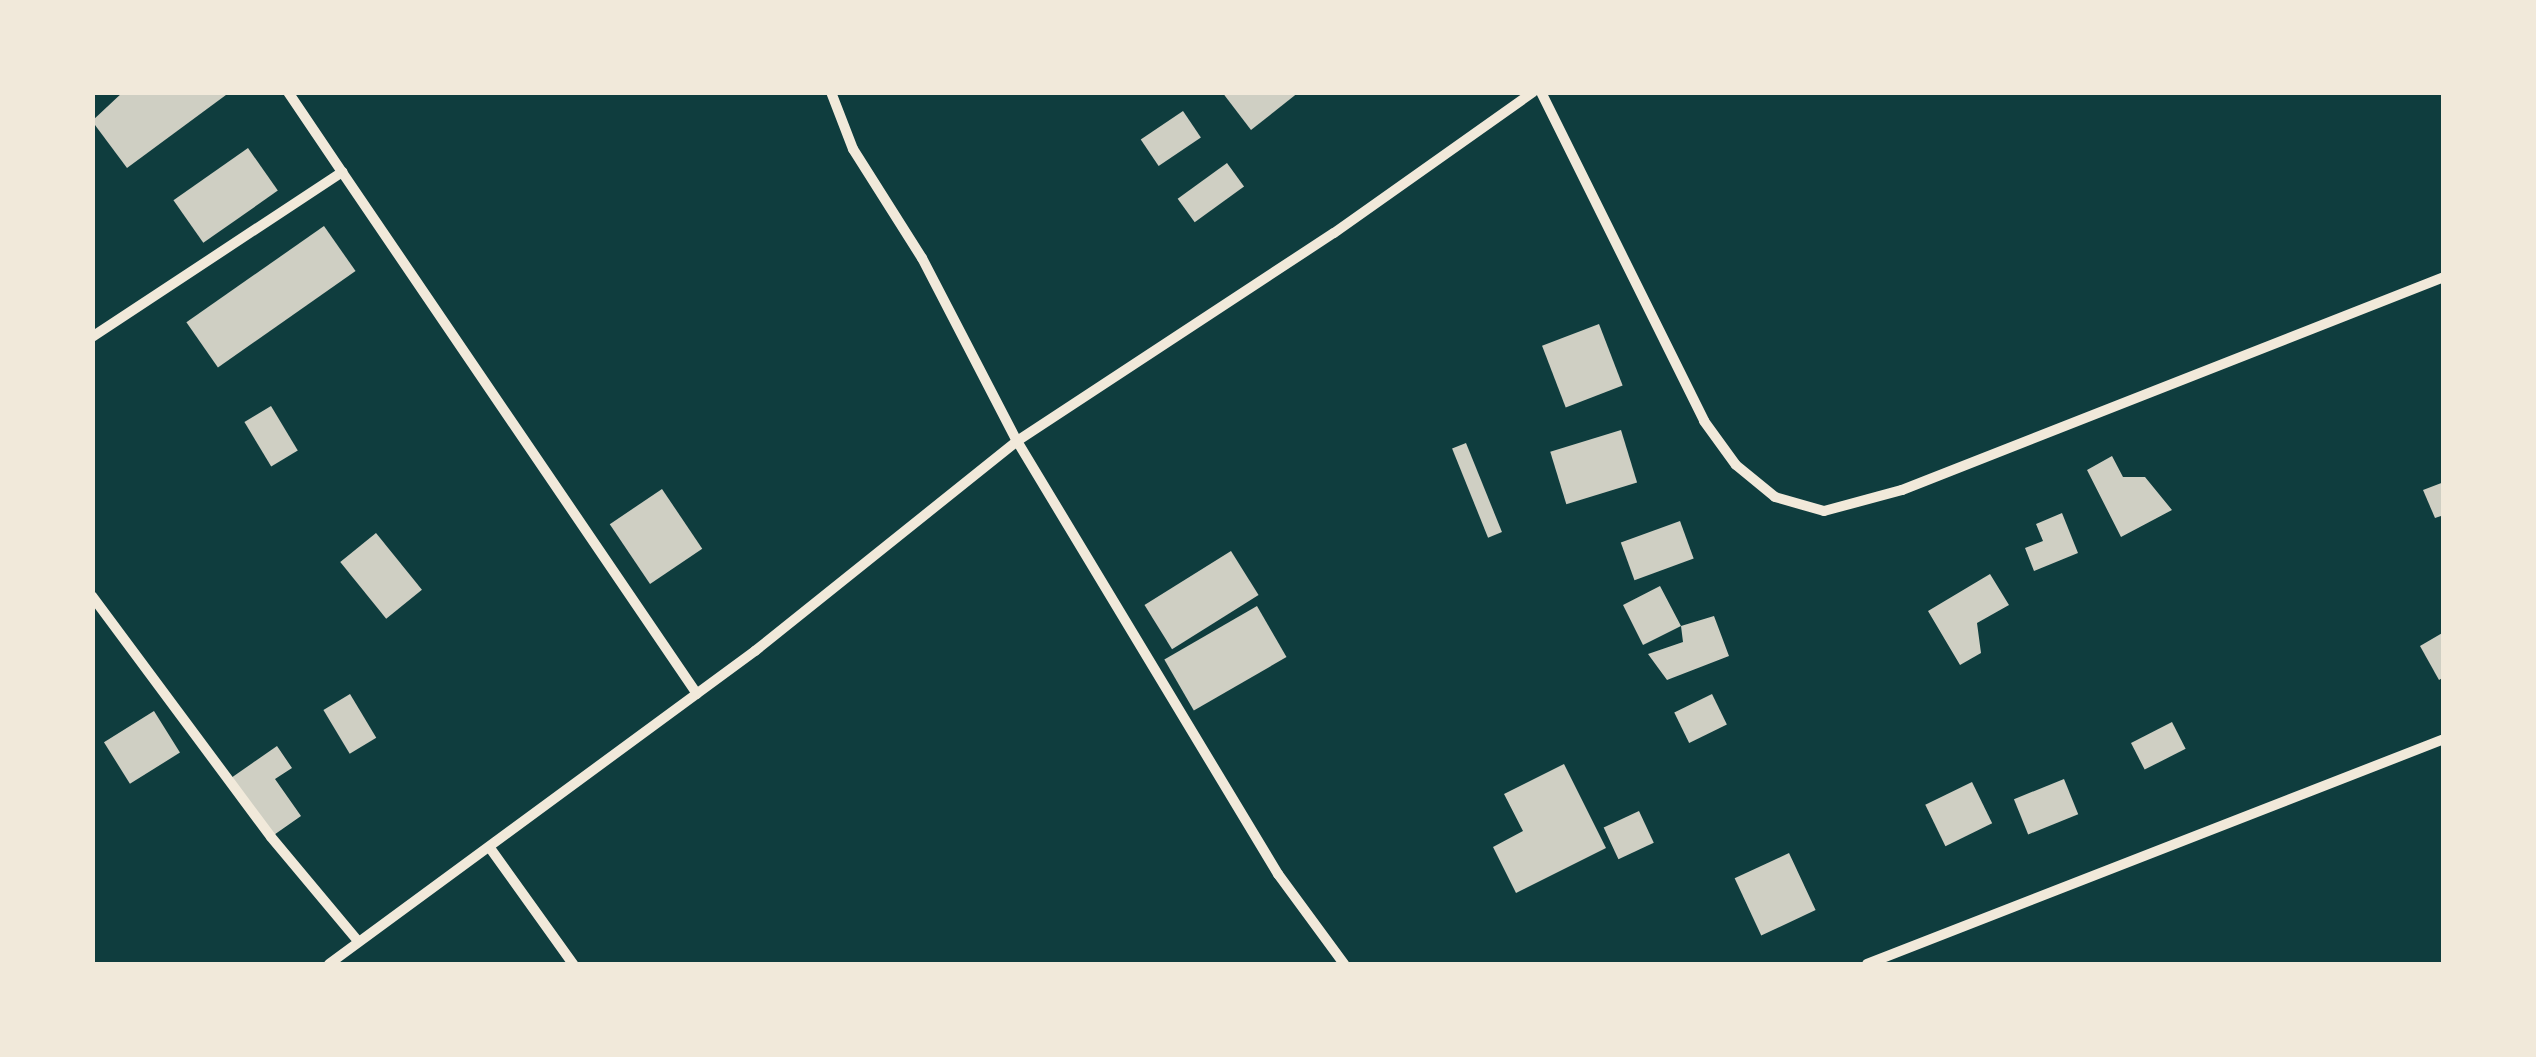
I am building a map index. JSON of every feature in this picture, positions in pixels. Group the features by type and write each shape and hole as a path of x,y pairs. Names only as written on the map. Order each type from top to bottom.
{"street":[{"path":"288,92 697,694"},
{"path":"831,92 853,148 922,258 1017,441 1278,874 1344,964"},
{"path":"329,964 697,694 1017,441 1334,233 1533,92"},
{"path":"1541,92 1704,421 1736,465 1775,497 1824,511 1902,490 2444,277"},
{"path":"92,337 342,172"},
{"path":"92,596 271,837 358,941"},
{"path":"1867,964 2444,739"},
{"path":"490,848 574,964"}],"building":[{"path":"123,92 230,92 127,168 92,121"},
{"path":"1222,92 1299,92 1251,130"},
{"path":"1183,111 1201,138 1159,166 1141,140"},
{"path":"248,148 278,191 203,243 173,200"},
{"path":"1227,163 1244,186 1195,222 1178,199"},
{"path":"324,226 356,271 218,367 186,322"},
{"path":"1599,324 1623,386 1566,407 1542,346"},
{"path":"271,406 298,451 271,467 244,422"},
{"path":"1621,430 1637,483 1566,504 1550,452"},
{"path":"1466,443 1502,532 1488,538 1452,449"},
{"path":"2112,456 2123,477 2145,477 2172,510 2121,537 2087,470"},
{"path":"2444,482 2444,515 2435,518 2423,490"},
{"path":"662,489 702,549 650,584 610,524"},
{"path":"2062,513 2078,553 2034,571 2025,548 2043,541 2036,524"},
{"path":"1680,521 1694,559 1634,580 1621,543"},
{"path":"376,533 422,590 386,619 340,562"},
{"path":"1231,551 1259,595 1172,649 1144,605"},
{"path":"1990,574 2009,605 1977,623 1981,653 1960,665 1928,611"},
{"path":"1660,586 1681,626 1643,645 1623,605"},
{"path":"1257,606 1286,657 1194,711 1164,660"},
{"path":"1714,616 1729,656 1667,680 1648,654 1683,642 1681,626"},
{"path":"2444,632 2444,677 2439,680 2420,646"},
{"path":"350,694 376,738 350,754 323,710"},
{"path":"1712,694 1727,725 1689,743 1674,712"},
{"path":"154,711 180,753 130,784 104,742"},
{"path":"2172,722 2186,749 2145,770 2131,743"},
{"path":"277,746 292,768 275,779 301,816 271,837 231,778"},
{"path":"1564,764 1606,848 1516,893 1493,847 1523,831 1504,794"},
{"path":"2064,779 2078,814 2028,834 2014,799"},
{"path":"1972,782 1992,823 1945,846 1925,805"},
{"path":"1639,811 1654,843 1618,859 1604,827"},
{"path":"1789,853 1816,910 1761,935 1735,878"}]}
